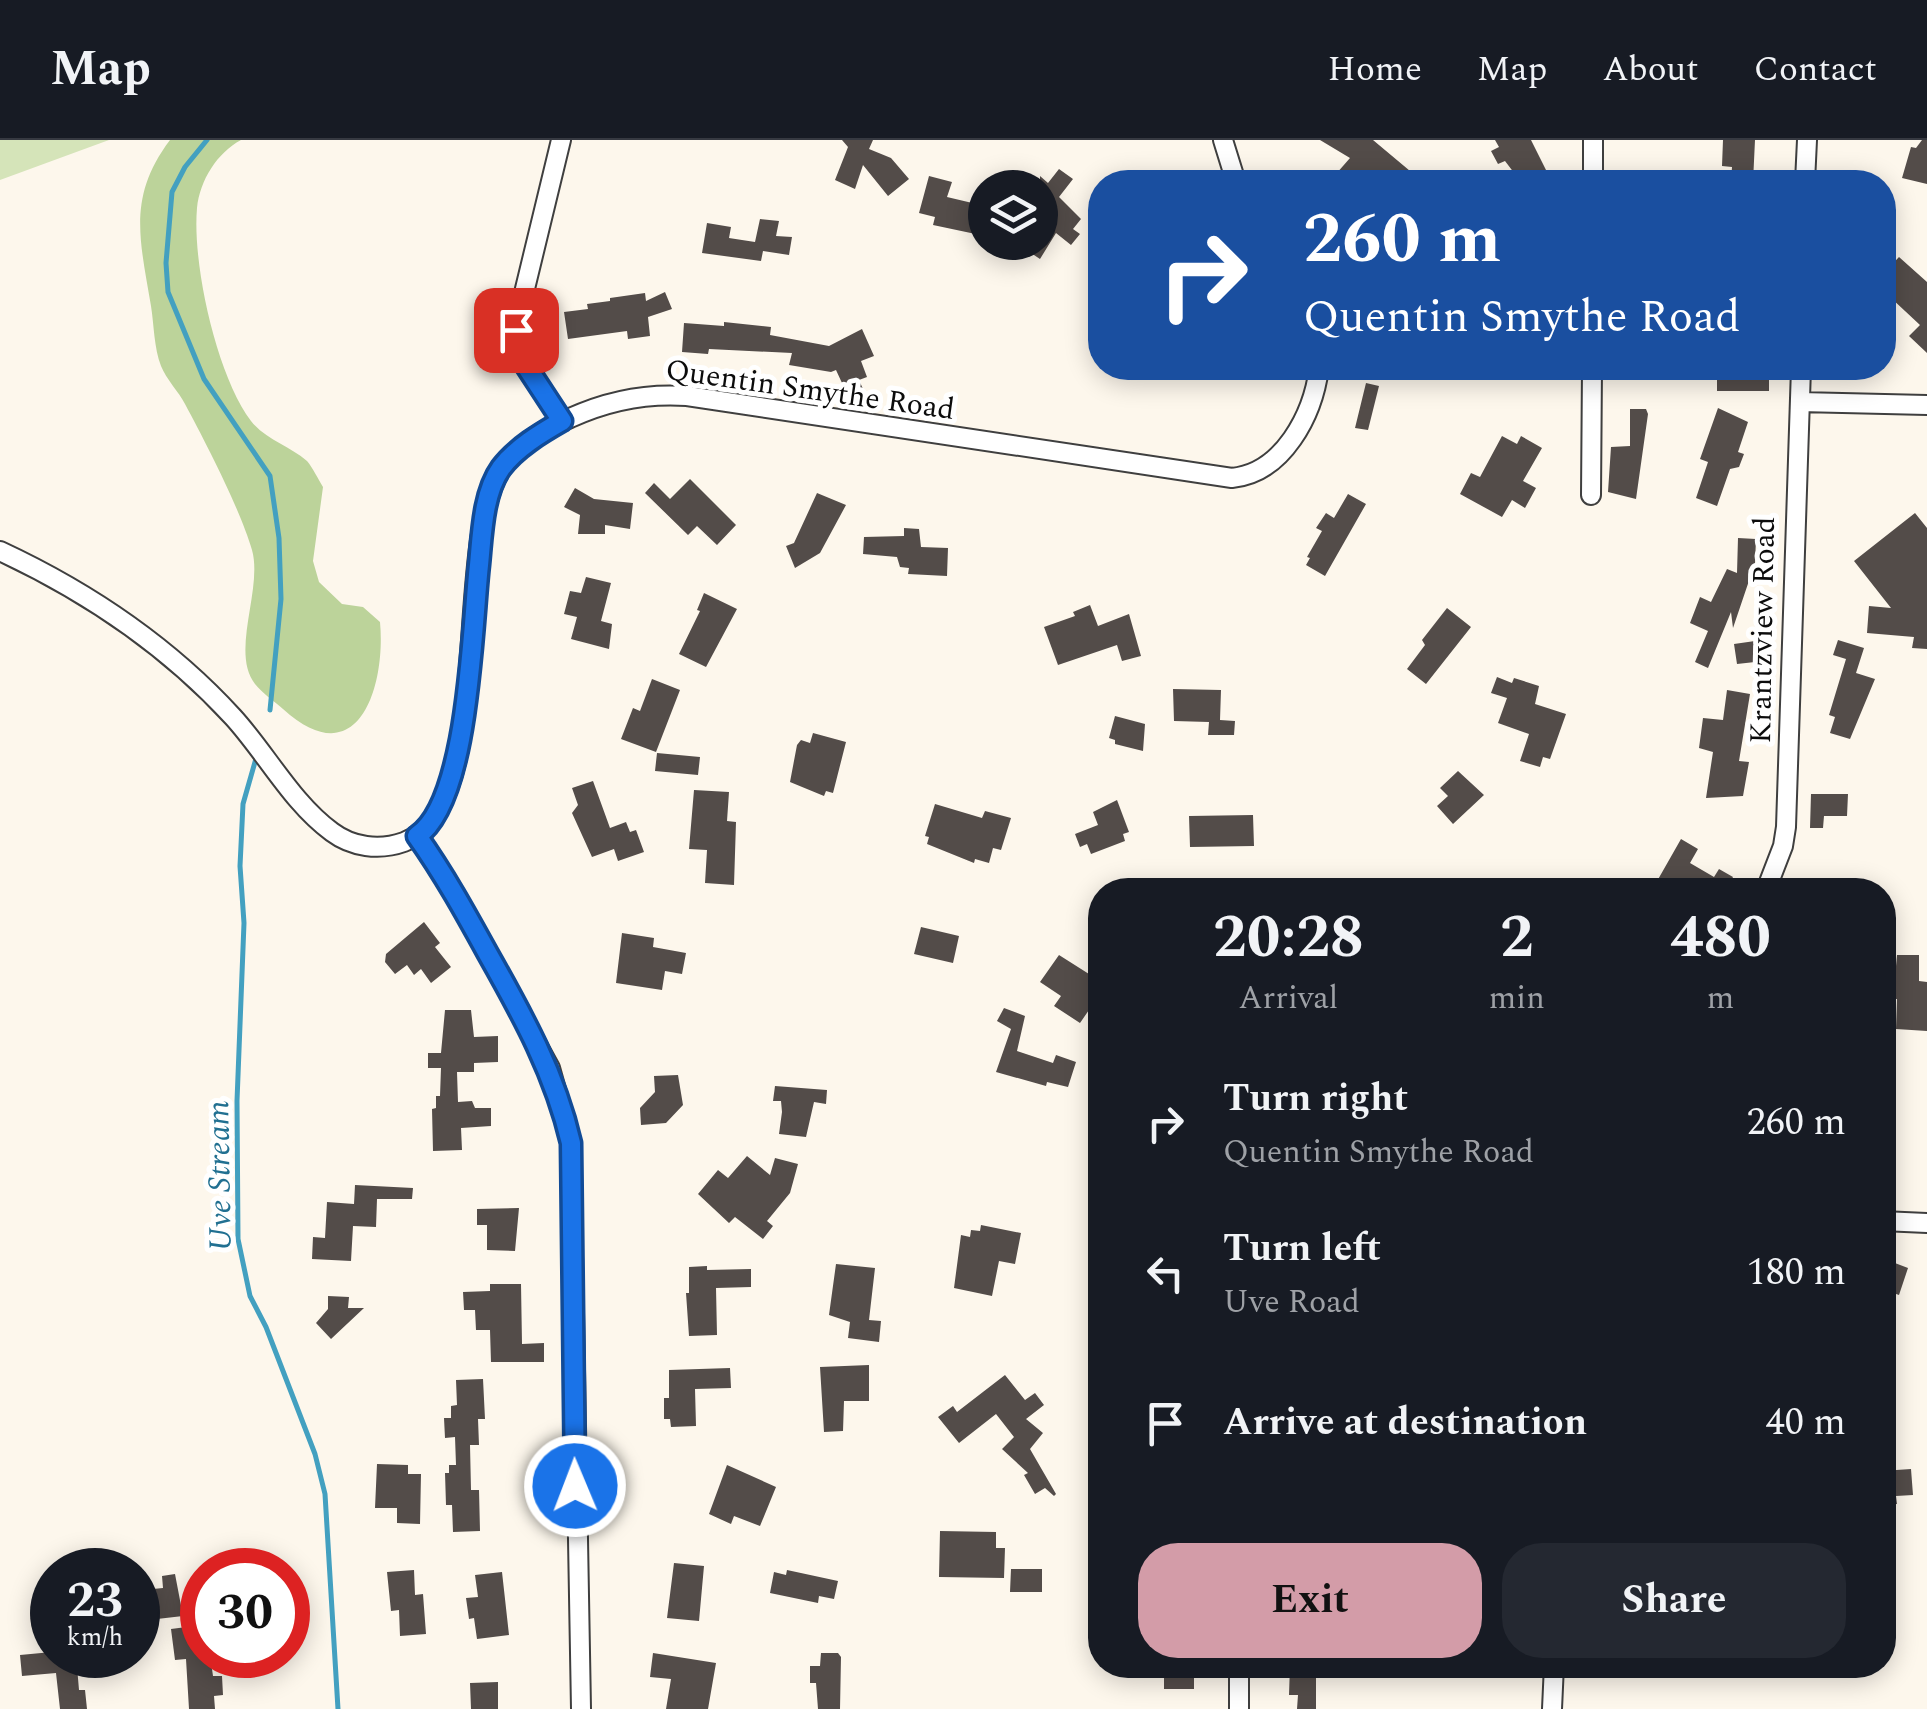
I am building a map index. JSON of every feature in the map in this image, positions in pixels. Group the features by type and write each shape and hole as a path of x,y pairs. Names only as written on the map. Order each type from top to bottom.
{"street":[{"path":"560,140 516,330 526,366 562,421"},
{"path":"1223,140 1232,170"},
{"path":"1593,170 1594,140"},
{"path":"1805,170 1806,140"},
{"name":"Quentin Smythe Road","path":"417,836 444,805 452,778 490,493 501,468 513,456 562,421 621,400 687,396 1232,478 1254,474 1282,451 1308,408 1316,380"},
{"path":"1591,495 1592,380"},
{"name":"Krantzview Road","path":"1771,878 1786,827 1801,380"},
{"path":"1800,402 1927,405"},
{"path":"0,551 107,608 197,679 332,832 369,847 392,846 417,836 458,900 550,1068 571,1143 581,1709"},
{"path":"1896,1221 1927,1222"},
{"path":"1239,1678 1239,1709"},
{"path":"1552,1709 1553,1678"}],"green space":[{"path":"0,140 109,140 0,180"},
{"path":"170,140 241,140 217,160 206,178 197,208 196,232 209,319 228,377 251,421 307,461 323,487 313,561 319,582 342,604 363,607 380,622 381,647 372,696 362,715 348,728 331,733 309,727 283,709 261,691 248,671 246,638 254,583 252,550 212,457 159,359 140,220 147,181"}],"building":[{"path":"842,140 873,140 869,149 891,158 909,179 888,196 863,165 855,189 835,180 848,147"},
{"path":"1320,140 1373,140 1409,170 1340,170 1350,158"},
{"path":"1495,140 1531,140 1546,170 1512,170 1505,161 1498,164 1491,151 1499,147"},
{"path":"1723,140 1755,140 1754,170 1722,166"},
{"path":"1927,140 1927,184 1902,178 1911,147 1916,148"},
{"path":"1058,170 1073,179 1059,197 1081,219 1073,229 1080,234 1071,245 1058,235"},
{"path":"929,176 952,182 947,197 968,202 968,232 933,225 935,217 919,213"},
{"path":"760,219 779,221 776,236 792,237 789,255 763,251 761,261 702,253 707,223 731,227 729,238 755,242"},
{"path":"1899,257 1927,282 1927,353 1909,336 1920,325 1896,303"},
{"path":"665,292 672,309 648,317 650,336 628,339 627,331 568,339 564,312 588,309 587,304 610,298 645,293 646,301"},
{"path":"724,322 771,327 770,335 829,346 862,329 874,356 861,361 867,377 859,380 863,389 848,396 836,370 789,365 792,353 709,349 708,354 682,352 684,323 724,326"},
{"path":"1717,380 1769,380 1769,391 1717,391"},
{"path":"1366,383 1379,386 1368,430 1355,428"},
{"path":"1718,408 1748,422 1738,452 1744,454 1739,467 1730,469 1717,506 1696,498 1708,462 1700,459"},
{"path":"1630,409 1646,409 1648,414 1636,499 1608,492 1611,447 1630,446"},
{"path":"1502,436 1517,444 1521,436 1542,448 1523,481 1536,488 1525,508 1512,500 1502,517 1460,494 1471,473 1480,477"},
{"path":"690,479 736,525 717,545 697,526 688,535 645,493 654,483 670,499"},
{"path":"575,488 594,499 633,503 630,529 605,525 605,534 578,534 580,515 564,507"},
{"path":"817,493 846,505 820,553 795,568 786,546 794,543"},
{"path":"1348,494 1366,504 1325,576 1306,565 1310,558 1307,557 1322,531 1316,528 1326,513 1334,518"},
{"path":"1915,513 1927,528 1927,649 1912,648 1914,637 1867,633 1869,606 1891,608 1854,561"},
{"path":"904,528 919,529 921,547 948,548 947,576 908,574 909,568 900,567 897,557 863,554 864,537 904,536"},
{"path":"1738,538 1756,539 1755,563 1733,628 1731,612 1708,668 1695,662 1708,631 1690,623 1700,597 1711,602 1727,569 1737,573"},
{"path":"586,577 611,583 601,621 612,624 609,649 571,639 577,617 564,614 570,591 581,593"},
{"path":"704,593 737,609 706,667 679,654 700,611 697,610"},
{"path":"1090,605 1098,626 1129,614 1141,656 1122,661 1117,645 1058,665 1044,627 1075,616 1073,612"},
{"path":"1447,608 1471,627 1426,684 1407,669 1425,645 1422,640"},
{"path":"1762,640 1764,661 1737,664 1734,644"},
{"path":"1838,640 1864,648 1856,673 1875,679 1850,739 1830,733 1835,717 1829,715 1846,659 1833,655"},
{"path":"1497,677 1539,686 1535,704 1566,714 1550,759 1543,757 1540,767 1520,761 1529,734 1498,723 1507,698 1491,693"},
{"path":"652,679 680,690 656,752 621,739 633,708 640,711"},
{"path":"1173,689 1221,690 1220,720 1235,721 1234,735 1208,735 1209,722 1174,721"},
{"path":"1727,690 1750,694 1739,761 1749,762 1743,796 1706,798 1713,752 1699,748 1703,718 1723,720"},
{"path":"1115,716 1145,724 1143,751 1115,744 1109,738"},
{"path":"813,733 846,742 833,793 826,791 824,796 790,782 797,745 801,740 810,743"},
{"path":"657,753 700,757 698,775 655,771"},
{"path":"1458,771 1484,795 1453,824 1437,806 1448,796 1440,788"},
{"path":"593,781 610,828 626,822 630,832 636,830 644,852 618,861 614,849 592,857 572,813 578,805 572,788"},
{"path":"694,790 729,792 727,821 736,822 734,885 705,883 707,850 689,849"},
{"path":"1811,794 1848,794 1847,816 1824,816 1823,828 1810,828"},
{"path":"1117,800 1129,832 1123,834 1125,841 1091,854 1087,844 1080,847 1075,834 1098,825 1093,812"},
{"path":"935,804 982,818 985,811 1011,818 1001,850 993,848 989,863 975,859 974,863 927,844 929,837 925,836"},
{"path":"1253,815 1254,846 1190,847 1189,816"},
{"path":"1681,839 1698,849 1690,863 1714,877 1719,869 1733,877 1732,878 1659,878"},
{"path":"424,922 440,943 435,947 451,967 431,983 421,969 414,975 407,965 395,974 385,962 386,954"},
{"path":"921,927 959,936 953,963 914,954"},
{"path":"622,933 654,938 653,947 686,953 682,974 665,971 662,990 616,983"},
{"path":"1059,955 1088,973 1088,1011 1080,1023 1054,1006 1061,996 1040,982"},
{"path":"1897,955 1919,955 1919,981 1927,982 1927,1031 1896,1029"},
{"path":"1004,1008 1025,1016 1017,1051 1053,1063 1056,1055 1076,1062 1068,1087 1047,1082 1046,1086 996,1072 1011,1029 997,1021"},
{"path":"445,1010 471,1010 474,1037 498,1036 498,1062 474,1063 474,1072 457,1072 458,1102 472,1101 475,1108 491,1108 491,1126 461,1128 462,1150 433,1151 432,1109 436,1108 436,1096 440,1096 441,1068 428,1068 428,1053 441,1053"},
{"path":"678,1075 683,1105 666,1123 641,1125 640,1108 655,1092 654,1076"},
{"path":"775,1086 827,1090 826,1104 814,1102 806,1137 779,1134 782,1112 781,1101 773,1101"},
{"path":"747,1156 770,1175 775,1158 798,1164 790,1193 767,1221 773,1226 763,1239 735,1217 729,1223 698,1194 718,1170 728,1178"},
{"path":"355,1185 413,1188 412,1199 377,1199 376,1227 353,1226 351,1261 312,1259 313,1237 325,1238 327,1202 354,1204"},
{"path":"519,1208 515,1251 487,1250 487,1225 477,1225 477,1209"},
{"path":"981,1225 1021,1233 1015,1264 999,1261 992,1296 954,1288 961,1235 970,1237 971,1230 980,1231"},
{"path":"1896,1263 1908,1268 1899,1295 1896,1294"},
{"path":"836,1264 875,1268 869,1320 881,1321 879,1342 848,1338 850,1322 829,1315"},
{"path":"707,1266 707,1270 751,1269 751,1287 716,1288 717,1335 689,1336 689,1267"},
{"path":"490,1284 521,1284 522,1344 544,1343 544,1362 491,1362 490,1330 476,1330 475,1310 464,1310 463,1292 490,1291"},
{"path":"328,1296 349,1297 348,1308 364,1308 331,1339 316,1323 328,1309"},
{"path":"869,1365 869,1401 844,1401 843,1431 824,1432 820,1367"},
{"path":"730,1368 731,1388 695,1389 696,1426 671,1427 670,1419 664,1419 669,1370"},
{"path":"1005,1375 1025,1400 1035,1393 1044,1405 1026,1419 1043,1433 1030,1449 1054,1496 1045,1488 1035,1494 1024,1475 1028,1473 1002,1449 1014,1437 996,1414 959,1443 938,1417 953,1406 957,1412"},
{"path":"483,1379 485,1419 478,1419 479,1445 470,1445 471,1490 479,1490 480,1531 453,1532 452,1505 446,1505 445,1473 449,1473 449,1465 456,1465 455,1437 445,1438 444,1418 451,1418 451,1406 457,1405 456,1380"},
{"path":"377,1464 408,1465 408,1474 421,1474 420,1524 397,1523 397,1508 375,1508"},
{"path":"727,1465 776,1487 760,1526 734,1516 731,1524 709,1514"},
{"path":"1911,1469 1913,1495 1896,1496 1896,1470"},
{"path":"940,1531 996,1532 996,1548 1005,1548 1004,1578 939,1577"},
{"path":"674,1563 704,1566 699,1621 667,1618"},
{"path":"1011,1569 1042,1569 1042,1592 1010,1592"},
{"path":"414,1570 415,1595 423,1594 426,1634 400,1636 399,1610 391,1611 387,1572"},
{"path":"787,1570 838,1581 834,1599 819,1596 818,1603 770,1593 774,1572 786,1575"},
{"path":"502,1572 509,1635 477,1639 466,1598 478,1597 475,1575"},
{"path":"175,1574 180,1616 160,1619 162,1576"},
{"path":"180,1628 180,1660 175,1660 171,1629"},
{"path":"653,1653 716,1663 708,1709 666,1709 671,1679 650,1677"},
{"path":"821,1653 838,1653 841,1657 840,1709 818,1709 816,1683 810,1683 810,1666 820,1666"},
{"path":"30,1654 30,1675 22,1676 20,1655"},
{"path":"57,1678 78,1678 79,1690 85,1690 87,1709 60,1709"},
{"path":"187,1678 222,1678 223,1695 214,1696 215,1709 189,1709"},
{"path":"1164,1678 1194,1678 1194,1689 1164,1689"},
{"path":"1290,1678 1316,1678 1316,1709 1297,1709 1298,1695 1289,1695"},
{"path":"498,1682 498,1709 471,1709 470,1683"}],"waterway":[{"name":"Uve Stream","path":"207,140 185,167 172,192 166,263 168,292 204,379 270,476 279,538 281,599 270,710"},
{"name":"Uve Stream","path":"257,755 243,804 240,866 244,923 237,1101 238,1239 250,1296 266,1327 315,1454 325,1494 338,1709"}],"route":[{"path":"516,330 521,357 562,421 538,435 501,468 490,493 452,778 444,805 417,836 437,864 516,1004 550,1068 562,1104 571,1143 575,1486"}]}
